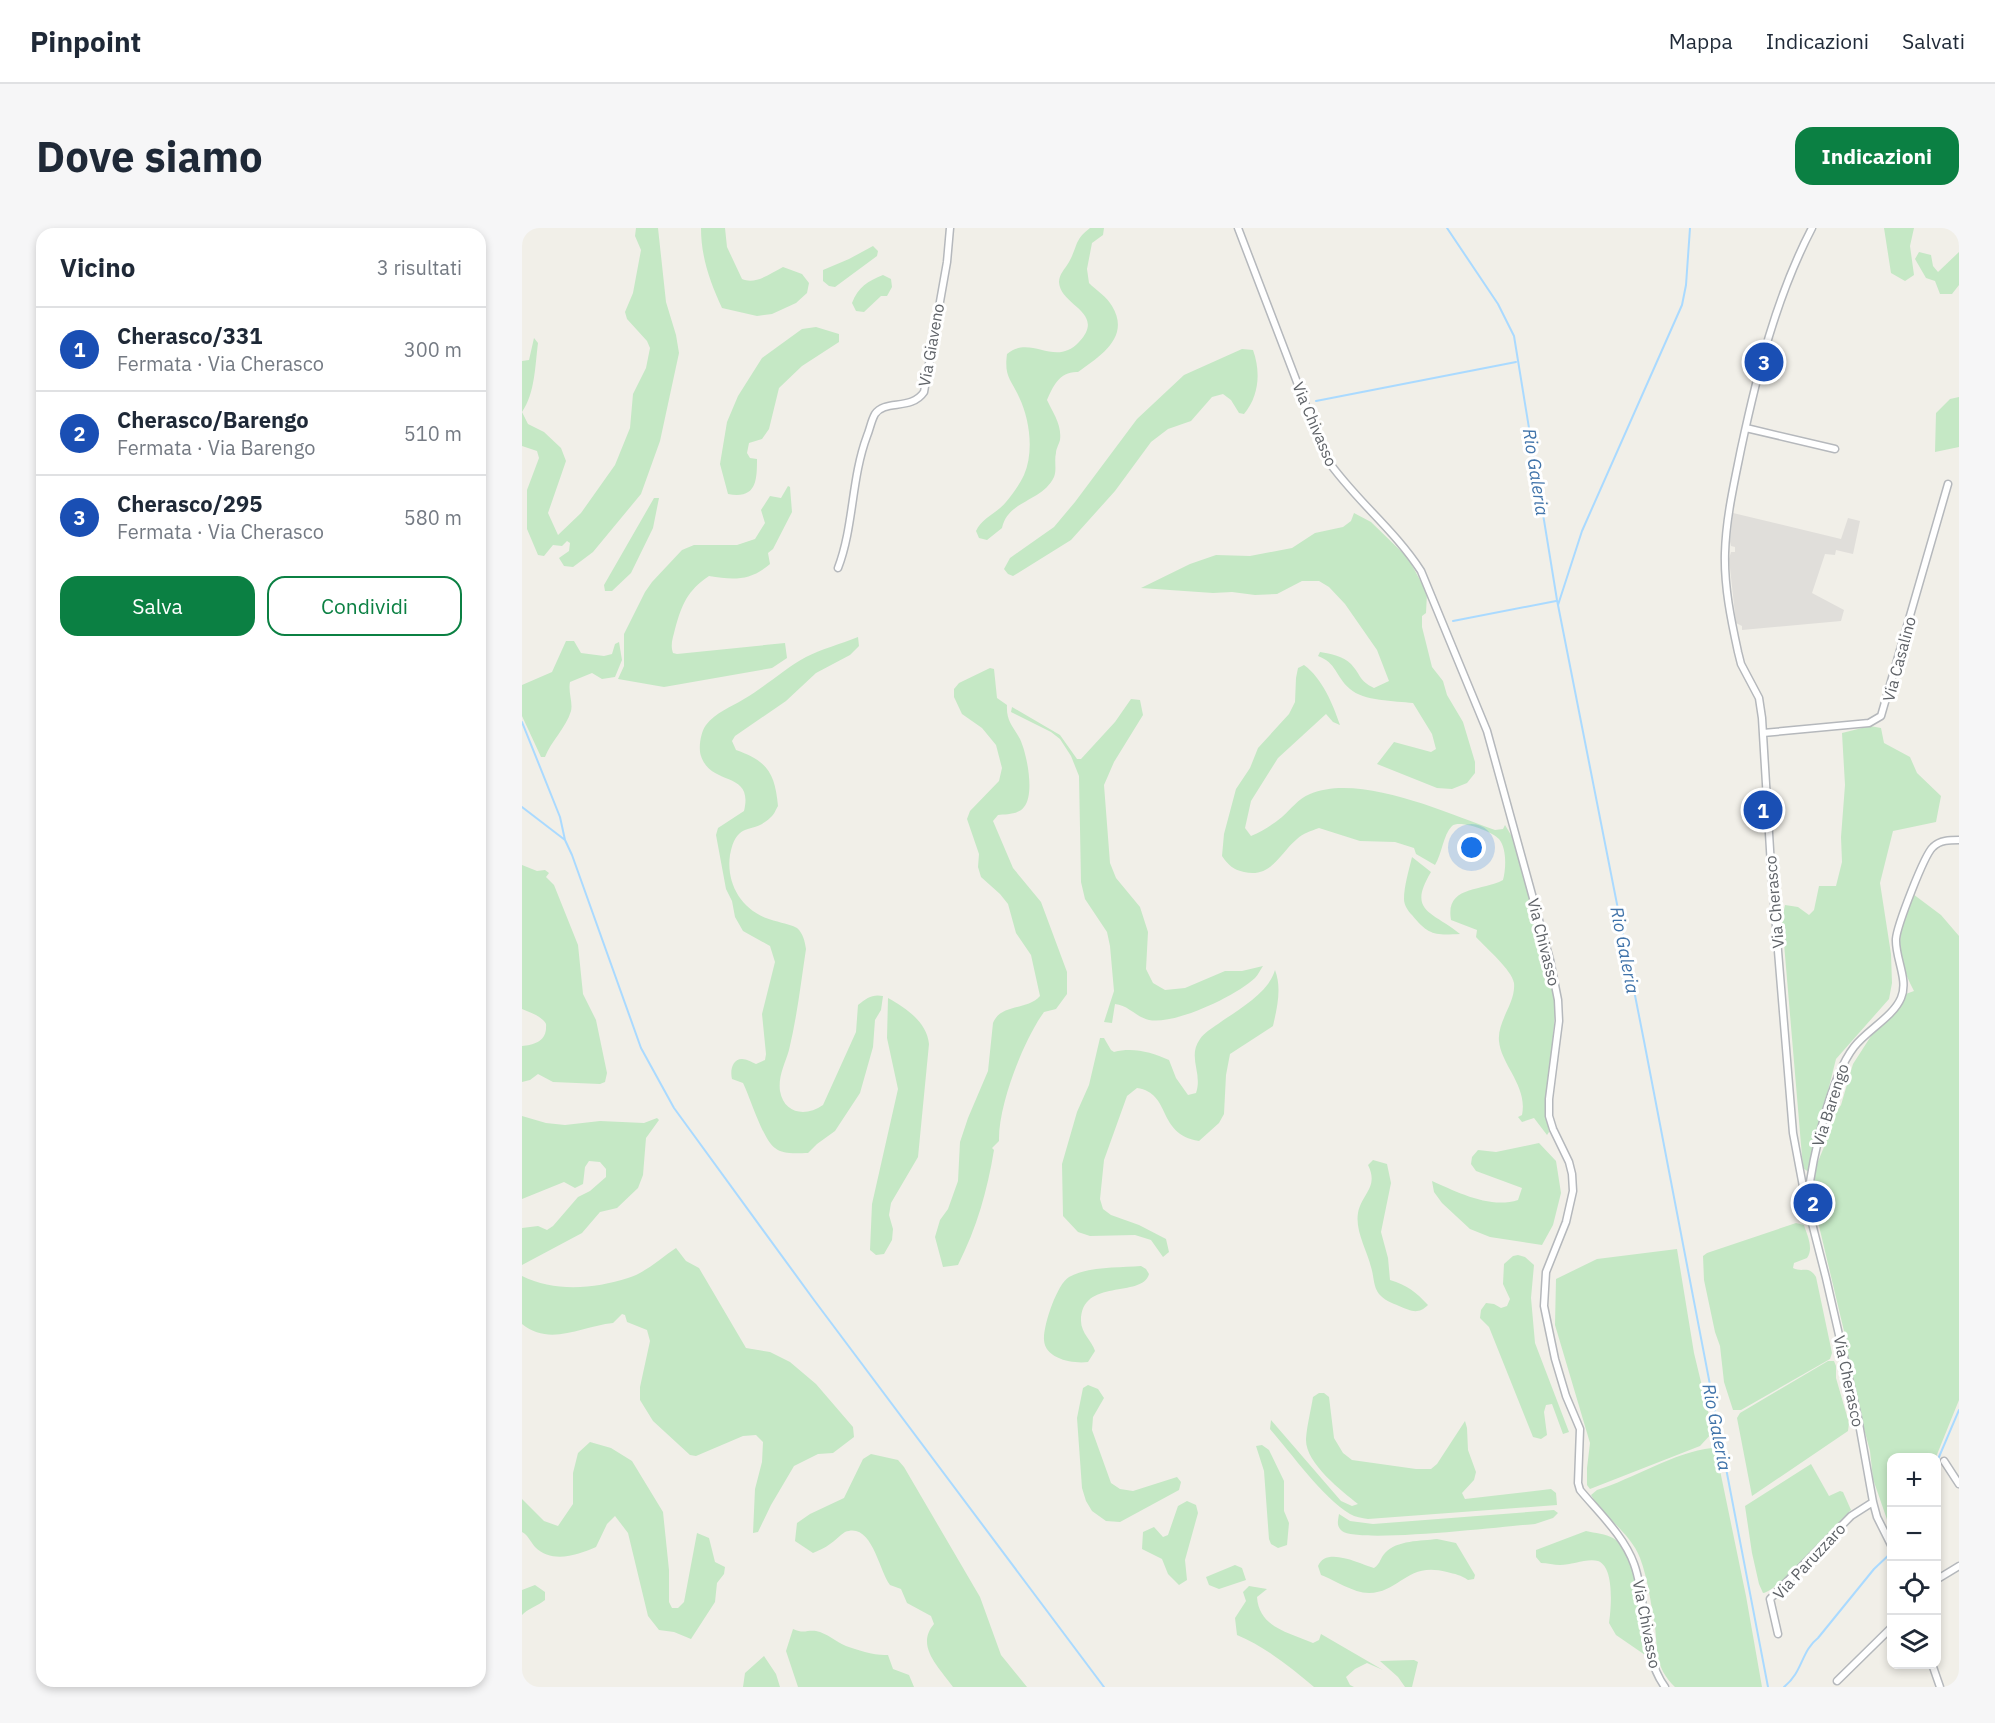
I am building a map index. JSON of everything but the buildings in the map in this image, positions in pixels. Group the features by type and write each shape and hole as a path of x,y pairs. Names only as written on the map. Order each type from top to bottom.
{"street":[{"name":"Via Giaveno","path":"838,568 845,544 862,451 875,415 884,407 904,405 915,401 924,392 950,228"},
{"name":"Via Chivasso","path":"1238,228 1326,458 1339,477 1406,548 1421,571 1487,731 1503,785 1550,960 1558,1000 1559,1021 1549,1116 1569,1162 1573,1191 1566,1222 1546,1272 1544,1292 1546,1319 1554,1359 1580,1429 1578,1483 1580,1490 1630,1552 1641,1586 1653,1667 1665,1687"},
{"name":"Via Cherasco","path":"1812,228 1770,332 1746,428 1727,521 1725,576 1737,652 1759,698 1793,1133 1807,1205 1855,1406 1877,1517 1887,1538"},
{"path":"1746,428 1835,449"},
{"name":"Via Casalino","path":"1763,733 1869,723 1881,716 1948,484"},
{"name":"Via Barengo","path":"1807,1205 1812,1164 1841,1068 1856,1043 1889,1014 1901,998 1902,977 1896,944 1897,930 1926,857 1932,848 1942,842 1959,840"},
{"path":"1944,1461 1959,1484"},
{"name":"Via Paruzzaro","path":"1778,1634 1770,1599 1851,1516 1874,1502"},
{"path":"1941,1577 1959,1566"},
{"path":"1837,1681 1887,1632"},
{"path":"1933,1669 1940,1687"}],"shaded area":[{"path":"1733,513 1841,539 1848,518 1860,521 1853,554 1836,550 1835,555 1825,554 1812,593 1844,610 1841,621 1742,630 1742,626 1736,623 1729,559 1731,552 1735,552 1735,547 1731,546 1730,542"}],"green space":[{"path":"636,228 658,228 666,302 679,353 660,441 641,494 593,552 573,567 564,566 559,558 569,551 570,543 567,541 562,546 553,545 544,556 538,555 527,529 527,490 539,458 537,451 522,446 522,412 528,424 544,432 561,448 566,461 548,513 558,535 581,513 615,465 630,428 633,394 646,368 650,348 647,341 627,319 625,312 633,293 641,250 635,236"},
{"path":"701,228 725,228 727,247 742,279 758,279 783,267 802,274 809,283 807,293 796,303 772,314 757,316 722,308 707,269"},
{"path":"1090,228 1104,228 1103,235 1092,243 1087,269 1089,283 1110,303 1117,317 1118,327 1115,336 1110,345 1095,359 1078,372 1062,377 1049,395 1047,400 1060,429 1060,440 1055,456 1055,474 1049,485 1011,512 1002,528 987,540 979,538 976,531 979,526 1013,493 1024,475 1029,456 1026,416 1007,373 1007,354 1025,347 1061,352 1079,342 1086,332 1088,323 1085,316 1061,290 1059,279 1079,240"},
{"path":"1884,228 1914,228 1910,246 1914,275 1905,281 1891,273"},
{"path":"873,246 878,251 877,256 835,287 823,281 823,270"},
{"path":"1919,252 1931,255 1933,266 1938,272 1959,252 1959,285 1952,294 1940,294 1935,281 1926,278 1915,259"},
{"path":"883,275 891,279 892,287 887,296 881,296 864,312 856,311 852,303 860,289 868,282"},
{"path":"816,327 839,334 839,342 802,366 779,388 769,429 762,439 749,443 747,453 750,458 757,459 753,487 744,494 728,494 720,464 727,422 738,396 762,358 802,329"},
{"path":"534,338 538,343 534,379 530,396 522,412 522,361 529,360"},
{"path":"1242,349 1253,350 1258,375 1256,392 1244,414 1239,413 1231,400 1223,394 1212,397 1191,421 1168,429 1151,442 1115,491 1071,540 1013,576 1008,574 1004,569 1010,558 1054,527 1137,419 1184,375"},
{"path":"1959,397 1959,447 1935,452 1936,413 1950,399"},
{"path":"788,486 790,487 792,512 773,549 768,553 770,564 756,574 741,578 709,576 695,587 683,605 672,641 673,653 677,654 785,643 787,658 772,668 664,687 618,679 624,666 624,634 652,582 682,550 694,545 737,545 755,539 765,523 761,510 770,496 781,498"},
{"path":"654,498 659,498 653,528 631,573 612,591 605,591 604,585"},
{"path":"1354,513 1371,522 1408,558 1427,593 1426,613 1422,616 1422,627 1432,667 1443,681 1447,695 1463,722 1475,762 1475,773 1467,783 1452,789 1437,788 1377,764 1394,742 1431,752 1436,749 1432,734 1413,703 1380,700 1356,693 1345,684 1329,662 1318,656 1320,652 1344,659 1351,664 1363,680 1374,688 1389,681 1377,650 1345,604 1329,587 1319,581 1302,581 1277,594 1255,595 1141,588 1190,564 1216,555 1250,556 1292,548 1315,533 1343,527 1351,521"},
{"path":"858,637 859,646 850,655 816,673 786,701 735,736 732,741 736,750 756,759 768,770 775,785 778,806 764,823 741,832 737,837 733,844 729,865 733,884 742,901 757,914 797,928 802,935 806,949 794,1025 780,1080 780,1091 786,1105 803,1112 823,1105 856,1032 858,1005 870,997 883,996 881,1010 875,1020 873,1047 860,1093 835,1131 808,1153 786,1153 770,1143 761,1128 743,1083 732,1079 731,1072 736,1061 744,1059 756,1064 765,1060 762,1014 775,962 770,946 743,931 735,917 732,901 726,889 716,835 718,828 744,811 743,789 706,766 700,753 700,740 704,728 724,710 806,657"},
{"path":"566,641 574,641 581,653 604,656 612,654 615,644 619,642 622,660 615,677 602,679 592,673 570,682 571,711 569,717 545,757 541,757 522,716 522,685 552,672"},
{"path":"1304,665 1321,684 1340,725 1333,722 1326,714 1278,758 1251,801 1245,828 1251,836 1275,823 1298,801 1310,794 1330,789 1353,788 1403,798 1495,830 1503,829 1505,825 1514,840 1553,982 1556,1003 1546,1114 1549,1132 1547,1135 1534,1118 1522,1122 1518,1117 1522,1115 1521,1095 1501,1050 1499,1034 1514,990 1512,978 1504,966 1476,937 1477,930 1451,920 1451,909 1459,895 1503,880 1505,859 1499,839 1476,827 1456,824 1447,834 1435,865 1416,854 1414,848 1395,842 1360,841 1319,828 1299,837 1274,863 1262,871 1254,873 1237,870 1222,856 1224,834 1236,789 1250,768 1258,748 1289,714 1295,702 1298,668"},
{"path":"990,668 994,669 997,698 1007,705 1009,719 1023,746 1029,784 1029,793 1024,807 1012,814 998,815 993,821 1013,868 1041,902 1067,972 1067,994 1056,1009 1044,1012 1020,1056 1007,1092 999,1141 992,1148 994,1150 988,1180 976,1223 958,1265 943,1267 935,1237 940,1220 948,1209 958,1181 960,1142 988,1071 993,1023 1002,1012 1028,1004 1040,996 1031,955 1016,933 1008,904 981,877 978,867 979,854 967,819 970,811 999,781 1002,768 996,745 982,728 962,714 954,697 954,689 959,683"},
{"path":"1131,699 1140,700 1143,715 1114,762 1104,785 1110,863 1116,878 1140,907 1148,932 1146,969 1153,983 1165,990 1185,988 1225,971 1242,971 1263,966 1256,977 1246,985 1205,1008 1174,1018 1149,1020 1124,1006 1115,1004 1112,1023 1104,1022 1114,991 1107,932 1085,899 1081,882 1079,776 1071,756 1060,739 1011,712 1012,707 1060,735 1077,759 1081,759 1115,722"},
{"path":"1870,726 1881,728 1884,743 1910,757 1917,773 1941,796 1936,822 1893,831 1880,883 1891,954 1892,983 1889,999 1836,1059 1810,1173 1803,1168 1782,920 1785,905 1798,907 1809,915 1814,910 1819,886 1836,886 1842,862 1841,837 1845,785 1842,733"},
{"path":"1412,857 1431,872 1421,895 1422,903 1432,915 1460,934 1438,934 1428,931 1405,906 1404,894"},
{"path":"522,865 549,873 546,877 554,885 578,945 583,994 596,1020 607,1073 605,1082 600,1084 553,1082 538,1074 522,1082 522,1046 541,1040 546,1025 539,1017 522,1009"},
{"path":"1913,894 1941,915 1959,936 1959,1400 1938,1453 1887,1453 1887,1519 1873,1479 1870,1451 1854,1391 1844,1331 1815,1209 1812,1176 1824,1147 1831,1119 1841,1105 1853,1064 1871,1036 1895,1011 1903,995 1914,991 1903,966 1901,954 1900,943 1904,920"},
{"path":"1275,970 1278,991 1273,1026 1230,1054 1226,1075 1224,1114 1219,1123 1199,1141 1185,1137 1176,1130 1161,1105 1148,1091 1137,1088 1127,1096 1104,1160 1100,1199 1103,1209 1111,1215 1139,1225 1166,1239 1169,1252 1163,1257 1151,1240 1135,1235 1090,1236 1078,1232 1063,1216 1062,1164 1077,1112 1089,1085 1100,1038 1104,1038 1114,1052 1142,1051 1169,1060 1176,1078 1188,1095 1196,1093 1198,1079 1195,1052 1200,1039 1259,994 1266,987"},
{"path":"888,998 902,1006 920,1022 929,1044 918,1157 891,1203 889,1215 893,1229 892,1240 884,1254 876,1255 870,1250 872,1204 898,1089 887,1038"},
{"path":"522,1116 546,1123 565,1125 600,1121 644,1123 657,1118 659,1120 646,1138 643,1175 638,1188 617,1208 600,1212 582,1233 522,1265 522,1228 538,1226 547,1230 553,1226 578,1197 590,1191 606,1177 606,1169 600,1162 589,1161 585,1167 583,1184 575,1188 564,1182 522,1199"},
{"path":"1539,1143 1556,1161 1561,1193 1553,1225 1542,1245 1490,1237 1470,1229 1442,1203 1434,1192 1432,1181 1485,1201 1518,1200 1522,1188 1476,1171 1471,1164 1472,1157 1478,1150 1496,1152"},
{"path":"1373,1160 1387,1164 1391,1183 1381,1232 1388,1258 1390,1280 1406,1287 1424,1300 1428,1305 1418,1311 1411,1311 1391,1302 1381,1296 1376,1288 1358,1220 1360,1206 1371,1185 1372,1179 1368,1165"},
{"path":"1796,1223 1804,1225 1810,1250 1807,1258 1794,1263 1793,1268 1811,1271 1816,1277 1832,1353 1830,1359 1741,1410 1733,1410 1724,1382 1720,1346 1704,1280 1703,1256"},
{"path":"676,1248 686,1261 699,1268 746,1348 770,1352 790,1362 816,1384 853,1427 854,1437 833,1453 818,1454 794,1466 758,1532 753,1533 755,1489 762,1462 763,1442 756,1435 743,1436 696,1456 690,1455 653,1421 640,1400 640,1387 650,1341 647,1330 627,1322 625,1315 622,1314 613,1323 555,1335 533,1331 522,1324 522,1276 547,1285 561,1287 602,1285 634,1276"},
{"path":"1677,1249 1694,1353 1713,1432 1700,1446 1590,1489 1587,1485 1587,1468 1590,1443 1555,1325 1556,1279 1597,1259"},
{"path":"1513,1256 1525,1257 1534,1265 1531,1298 1535,1343 1569,1432 1563,1434 1552,1404 1546,1405 1544,1412 1547,1435 1541,1439 1533,1437 1489,1327 1480,1318 1481,1310 1486,1303 1501,1308 1507,1306 1510,1299 1503,1284 1504,1264"},
{"path":"1141,1266 1149,1274 1144,1281 1135,1286 1101,1293 1084,1307 1081,1325 1095,1351 1088,1362 1068,1361 1049,1352 1044,1334 1052,1306 1064,1281 1077,1273 1086,1271"},
{"path":"1828,1361 1834,1361 1836,1366 1836,1378 1849,1423 1848,1431 1752,1496 1737,1418 1740,1413"},
{"path":"1088,1385 1098,1389 1104,1398 1093,1417 1092,1430 1111,1483 1120,1489 1133,1491 1177,1477 1181,1482 1179,1490 1120,1522 1106,1521 1092,1511 1082,1488 1077,1418 1083,1388"},
{"path":"1324,1393 1329,1397 1334,1438 1343,1453 1352,1460 1431,1469 1437,1464 1465,1421 1468,1450 1476,1472 1474,1480 1462,1493 1465,1499 1551,1489 1556,1493 1557,1505 1368,1519 1352,1515 1318,1486 1270,1429 1271,1420 1341,1501 1352,1506 1358,1504 1326,1476 1307,1448 1306,1439 1313,1397"},
{"path":"590,1442 611,1448 632,1461 663,1512 669,1570 669,1602 672,1608 678,1608 684,1602 697,1533 709,1538 715,1562 725,1567 724,1574 717,1583 715,1602 691,1639 674,1632 659,1630 648,1616 628,1533 615,1516 607,1524 596,1547 573,1555 557,1557 542,1552 522,1532 522,1499 544,1521 558,1526 573,1504 573,1473 578,1453"},
{"path":"1262,1445 1269,1450 1284,1481 1284,1511 1289,1523 1287,1545 1278,1548 1271,1544 1269,1539 1264,1471 1256,1446"},
{"path":"1712,1448 1716,1451 1762,1687 1675,1687 1663,1672 1658,1658 1649,1592 1640,1558 1630,1540 1591,1495 1597,1490 1668,1460"},
{"path":"871,1454 898,1460 904,1467 980,1597 1001,1655 1027,1687 953,1687 936,1664 928,1648 929,1632 934,1624 931,1616 907,1603 901,1589 890,1585 874,1549 862,1534 854,1531 845,1532 813,1553 795,1541 797,1523 810,1514 844,1498 863,1459"},
{"path":"1811,1464 1829,1496 1843,1492 1851,1510 1782,1581 1763,1593 1752,1553 1745,1506"},
{"path":"1187,1501 1196,1505 1198,1513 1185,1560 1187,1580 1179,1585 1168,1574 1162,1559 1142,1549 1143,1532 1154,1527 1163,1537 1168,1535 1178,1506"},
{"path":"1554,1510 1558,1513 1553,1518 1535,1524 1403,1535 1354,1535 1342,1531 1338,1523 1339,1514 1350,1521 1373,1524"},
{"path":"1586,1531 1613,1538 1624,1548 1631,1561 1641,1593 1648,1657 1616,1635 1609,1623 1611,1589 1607,1571 1603,1565 1594,1560 1555,1565 1541,1563 1536,1557 1536,1550"},
{"path":"1437,1539 1456,1543 1475,1575 1474,1579 1468,1580 1455,1574 1422,1570 1389,1588 1369,1593 1350,1589 1321,1575 1318,1566 1328,1557 1336,1557 1374,1568 1385,1553 1396,1546"},
{"path":"1235,1565 1242,1568 1246,1580 1219,1589 1209,1585 1206,1577"},
{"path":"535,1585 545,1592 545,1600 522,1615 522,1590"},
{"path":"1249,1586 1267,1589 1257,1597 1263,1616 1269,1622 1285,1632 1313,1643 1319,1640 1321,1634 1383,1670 1367,1663 1346,1677 1350,1685 1354,1687 1314,1687 1267,1651 1237,1635 1235,1618 1246,1601 1243,1592"},
{"path":"793,1629 820,1632 846,1646 872,1654 888,1655 893,1669 909,1675 914,1687 798,1687 786,1651"},
{"path":"764,1656 776,1674 780,1687 743,1687 745,1673"},
{"path":"1414,1660 1418,1662 1412,1687 1405,1687 1398,1677 1380,1661"}],"waterway":[{"name":"Rio Galeria","path":"1447,228 1498,304 1514,336 1557,600 1768,1687"},
{"path":"1558,605 1582,531 1682,305 1686,285 1690,228"},
{"path":"1316,401 1516,362"},
{"path":"1453,621 1556,601"},
{"path":"522,722 560,817 565,840"},
{"path":"522,807 565,840 641,1048 674,1108 814,1300 1104,1687"},
{"path":"1941,1453 1959,1410"},
{"path":"1784,1687 1795,1675 1812,1643 1887,1557"}],"place":[{"name":"Cherasco/295","path":"1764,362"},
{"name":"Cherasco/331","path":"1763,810"},
{"name":"Cherasco/Barengo","path":"1813,1203"}]}
